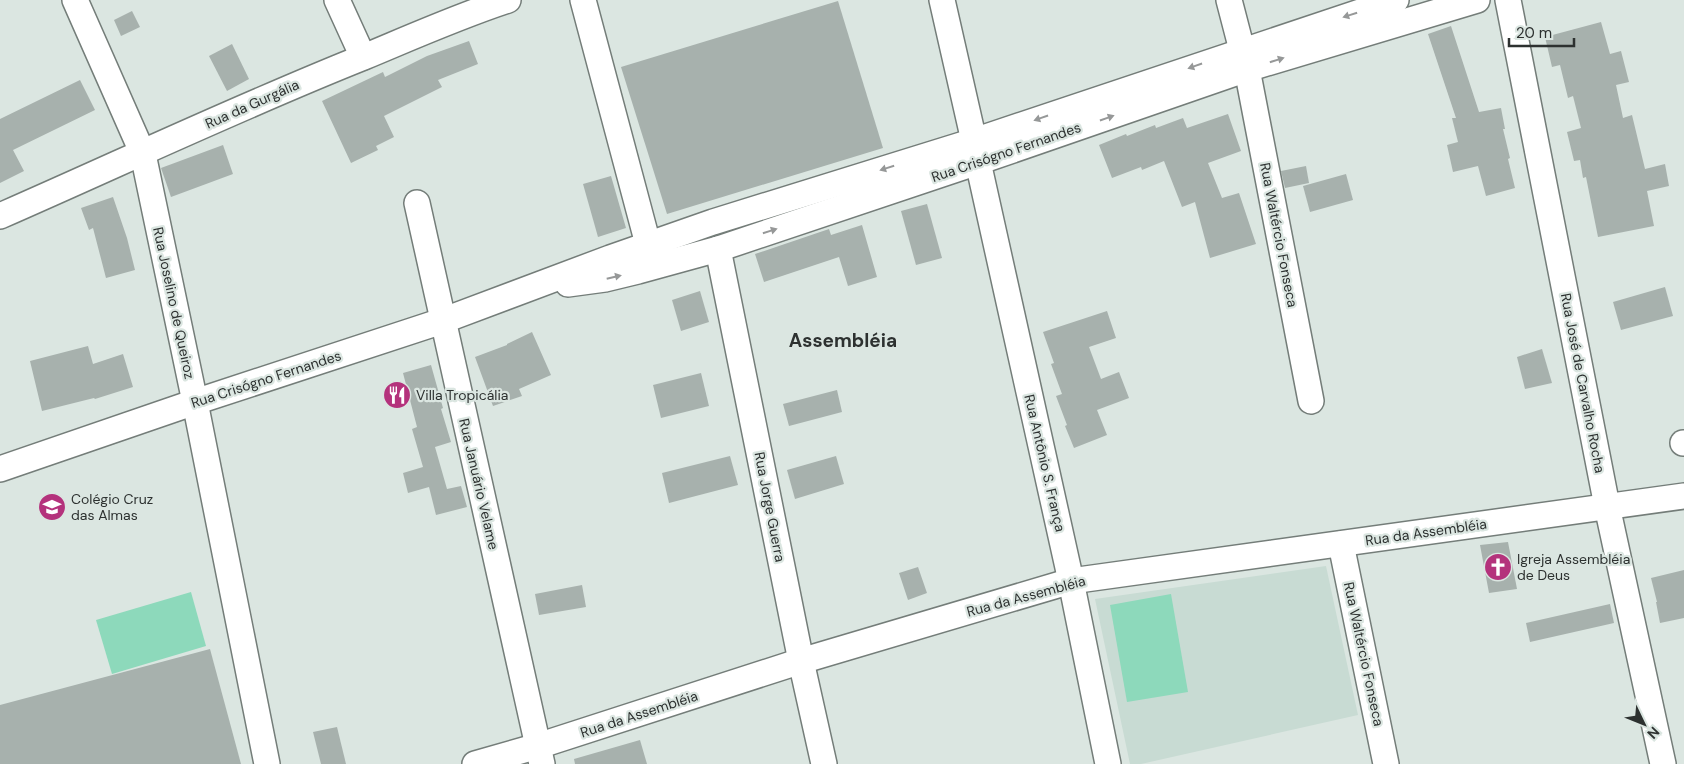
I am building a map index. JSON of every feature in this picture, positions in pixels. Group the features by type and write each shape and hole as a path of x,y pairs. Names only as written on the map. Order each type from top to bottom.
{"street":[{"name":"Rua Joselino de Queiroz","path":"75,0 142,154 195,402 267,764"},
{"path":"337,0 362,57"},
{"name":"Rua da Gurgália","path":"0,216 304,80 476,10 508,0"},
{"path":"583,0 648,244"},
{"name":"Rua Antônio S. França","path":"942,0 1072,581 1108,764"},
{"name":"Rua Waltércio Fonseca","path":"1230,0 1245,60 1311,401"},
{"name":"Rua Crisógno Fernandes","path":"531,289 605,279 718,249 976,152 1245,60 1396,0"},
{"name":"Rua Crisógno Fernandes","path":"1245,60 1477,0"},
{"name":"Rua José de Carvalho Rocha","path":"1508,0 1607,506 1663,764"},
{"name":"Rua Crisógno Fernandes","path":"0,469 195,402 442,321 648,244 723,219 976,152"},
{"name":"Rua Januário Velame","path":"416,203 540,755"},
{"name":"Rua Jorge Guerra","path":"718,249 801,661 824,764"},
{"name":"Rua da Assembléia","path":"475,764 540,755 801,661 1072,581 1684,496"},
{"name":"Rua Waltércio Fonseca","path":"1341,544 1386,764"}],"shaded area":[{"path":"1326,566 1358,715 1141,764 1130,764 1095,599"}],"green space":[{"path":"191,592 206,646 112,674 96,620"},
{"path":"1171,594 1188,692 1127,702 1110,605"}],"building":[{"path":"838,1 883,148 667,214 621,67"},
{"path":"132,11 140,27 121,36 114,20"},
{"path":"1601,22 1610,54 1621,51 1629,82 1616,85 1623,118 1632,115 1645,169 1665,164 1669,186 1647,191 1654,226 1598,237 1586,177 1583,178 1580,160 1574,161 1567,132 1581,128 1573,96 1568,98 1560,65 1552,67 1545,37"},
{"path":"1451,26 1479,112 1501,108 1505,129 1503,129 1510,158 1508,159 1515,188 1486,196 1478,166 1453,172 1447,145 1458,142 1452,118 1456,118 1428,34"},
{"path":"469,41 478,64 438,80 442,87 384,116 394,137 376,146 378,150 351,163 322,101 383,72 385,77 427,56"},
{"path":"232,44 249,79 227,91 209,56"},
{"path":"80,80 95,110 13,150 24,171 0,183 0,119"},
{"path":"1228,114 1241,151 1208,163 1222,198 1239,193 1256,244 1210,258 1195,202 1182,207 1164,161 1142,170 1141,167 1112,178 1099,145 1126,134 1127,136 1155,125 1156,128 1183,118 1187,128"},
{"path":"223,145 233,174 171,197 161,168"},
{"path":"1306,166 1309,183 1285,188 1281,171"},
{"path":"1346,174 1353,200 1310,212 1303,186"},
{"path":"611,176 626,228 598,237 583,184"},
{"path":"113,197 127,238 135,270 106,278 93,228 89,230 81,208"},
{"path":"927,204 942,258 916,265 901,211"},
{"path":"862,225 877,277 848,286 839,257 764,282 755,254 829,229 831,235"},
{"path":"1665,287 1673,316 1621,330 1613,302"},
{"path":"700,291 709,322 681,331 672,300"},
{"path":"1107,311 1116,338 1089,347 1101,379 1119,372 1129,398 1097,410 1107,435 1074,448 1056,396 1062,394 1051,364 1054,363 1043,332"},
{"path":"532,332 551,375 519,389 522,396 493,406 475,357 507,345"},
{"path":"88,346 93,364 123,354 133,387 95,399 42,411 30,361"},
{"path":"1542,349 1552,383 1525,389 1517,357"},
{"path":"431,365 451,442 435,447 447,489 461,486 467,507 436,515 429,487 408,493 403,473 423,467 412,429 417,427 403,373"},
{"path":"701,373 709,406 661,418 653,385"},
{"path":"837,390 842,412 789,426 783,404"},
{"path":"730,456 738,485 669,503 662,473"},
{"path":"836,456 844,484 795,499 787,470"},
{"name":"Igreja Assembléia de Deus","path":"1508,542 1517,589 1489,593 1480,545"},
{"path":"918,567 927,593 908,600 899,573"},
{"path":"1684,570 1684,618 1660,623 1651,578"},
{"path":"582,585 586,607 539,615 535,594"},
{"path":"1610,604 1614,623 1530,642 1526,623"},
{"path":"210,649 241,764 0,764 0,705"},
{"path":"337,727 346,764 321,764 313,732"},
{"path":"640,740 647,764 575,764 574,759"}],"place":[{"name":"Villa Tropicália","path":"397,395"},
{"name":"Colégio Cruz das Almas","path":"52,507"},
{"name":"Igreja Assembléia de Deus","path":"1498,567"}],"district":[{"name":"Assembléia","path":"843,340"}]}
